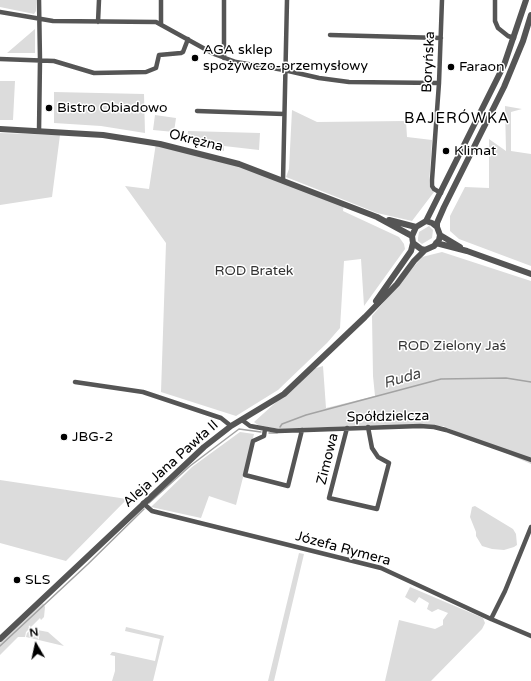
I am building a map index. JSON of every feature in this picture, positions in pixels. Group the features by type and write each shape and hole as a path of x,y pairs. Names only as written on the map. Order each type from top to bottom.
{"street":[{"path":"39,0 39,131"},
{"path":"98,22 99,0"},
{"path":"161,0 161,24"},
{"path":"224,0 224,58"},
{"path":"282,181 287,0"},
{"name":"Boryńska","path":"441,193 434,189 432,186 432,180 439,83 442,0"},
{"path":"495,0 495,21 498,28 508,36 514,38"},
{"path":"526,0 504,65 426,221 416,227 412,236 413,243 421,249 425,250 431,248 439,240 440,235 437,223 504,87 524,41 531,15"},
{"path":"0,12 53,21 156,22 224,58 236,62 284,70 319,78 349,82 439,83"},
{"path":"330,35 441,38"},
{"path":"0,59 54,61 94,73 146,72 156,68 159,55 181,53 188,39"},
{"path":"197,111 284,114"},
{"name":"Okrężna","path":"0,129 103,135 160,144 239,164 378,217 416,227"},
{"name":"Okrężna","path":"378,217 412,236"},
{"path":"426,221 437,227"},
{"path":"440,235 467,251"},
{"name":"Aleja Jana Pawła II","path":"365,317 411,252 413,243"},
{"path":"436,243 467,251 531,274"},
{"name":"Aleja Jana Pawła II","path":"0,639 204,447 231,426 284,394 365,317 425,250"},
{"path":"75,382 143,392 221,418 231,426"},
{"name":"Spółdzielcza","path":"242,420 250,426 278,431 368,427 434,427 531,460"},
{"name":"Zimowa","path":"347,428 330,498 377,509 389,463 378,457 372,448 368,427"},
{"path":"265,429 264,436 253,441 245,475 288,486 302,430"},
{"name":"Józefa Rymera","path":"143,503 152,511 381,568 490,619 531,636"},
{"path":"490,619 505,591 531,527"}],"green space":[{"path":"0,0 36,0 36,11 34,14 0,7"},
{"path":"35,29 35,53 7,53"},
{"path":"0,81 15,81 13,120 0,120"},
{"path":"54,92 144,94 145,133 101,126 54,123"},
{"path":"505,106 522,109 511,112 511,151 531,154 531,266 459,239 450,231 450,216 465,187 489,188 489,139 506,151"},
{"path":"292,110 317,122 406,121 407,137 432,140 429,186 434,192 412,221 377,213 286,177 289,169"},
{"path":"155,115 176,118 174,132 153,130"},
{"path":"188,131 260,133 259,150 224,146 224,151 187,140"},
{"path":"0,133 60,135 52,197 0,205"},
{"name":"ROD Bratek","path":"156,143 239,164 344,204 343,211 399,237 404,244 405,249 364,306 361,259 344,261 340,328 327,343 278,390 236,416 161,392 166,243 125,186 149,189"},
{"path":"429,226 433,230 432,238 422,244 418,241 419,232"},
{"name":"ROD Zielony Jaś","path":"442,252 531,281 531,464 443,426 378,425 279,429 258,425 254,422 313,369 323,366 326,408 375,396 373,376 372,316 422,257"},
{"path":"240,432 254,434 236,505 209,496 201,518 151,507 192,467"},
{"path":"0,480 127,499 66,561 0,543"},
{"path":"475,506 513,529 516,534 517,545 504,550 482,546 476,536 476,532 470,517 472,507"},
{"path":"299,553 304,554 274,681 268,681"},
{"path":"410,587 483,618 485,623 482,629 431,681 385,681 399,620 435,629 443,625 443,620 448,613 438,609 432,612 427,609 429,603 419,597 415,603 405,597"},
{"path":"43,603 45,607 44,617 41,620 40,618 26,632 25,637 18,637 0,655 0,643"},
{"path":"126,627 164,636 153,681 112,681 115,671 115,656 110,655 112,652 155,661 160,639 125,631"},
{"path":"32,629 48,632 64,646 26,637 27,633"}],"waterway":[{"name":"Ruda","path":"280,427 282,424 306,415 441,379 506,378 531,382"},
{"path":"149,503 190,466 239,429 261,432"},
{"path":"269,433 277,433"},
{"path":"0,646 88,564 144,509"}],"place":[{"name":"AGA sklep spożywczo-przemysłowy","path":"195,58"},
{"name":"Faraon","path":"451,67"},
{"name":"Bistro Obiadowo","path":"49,108"},
{"name":"Klimat","path":"446,151"},
{"name":"JBG-2","path":"64,437"},
{"name":"SLS","path":"17,580"}],"district":[{"name":"BAJERÓWKA","path":"457,119"}]}
